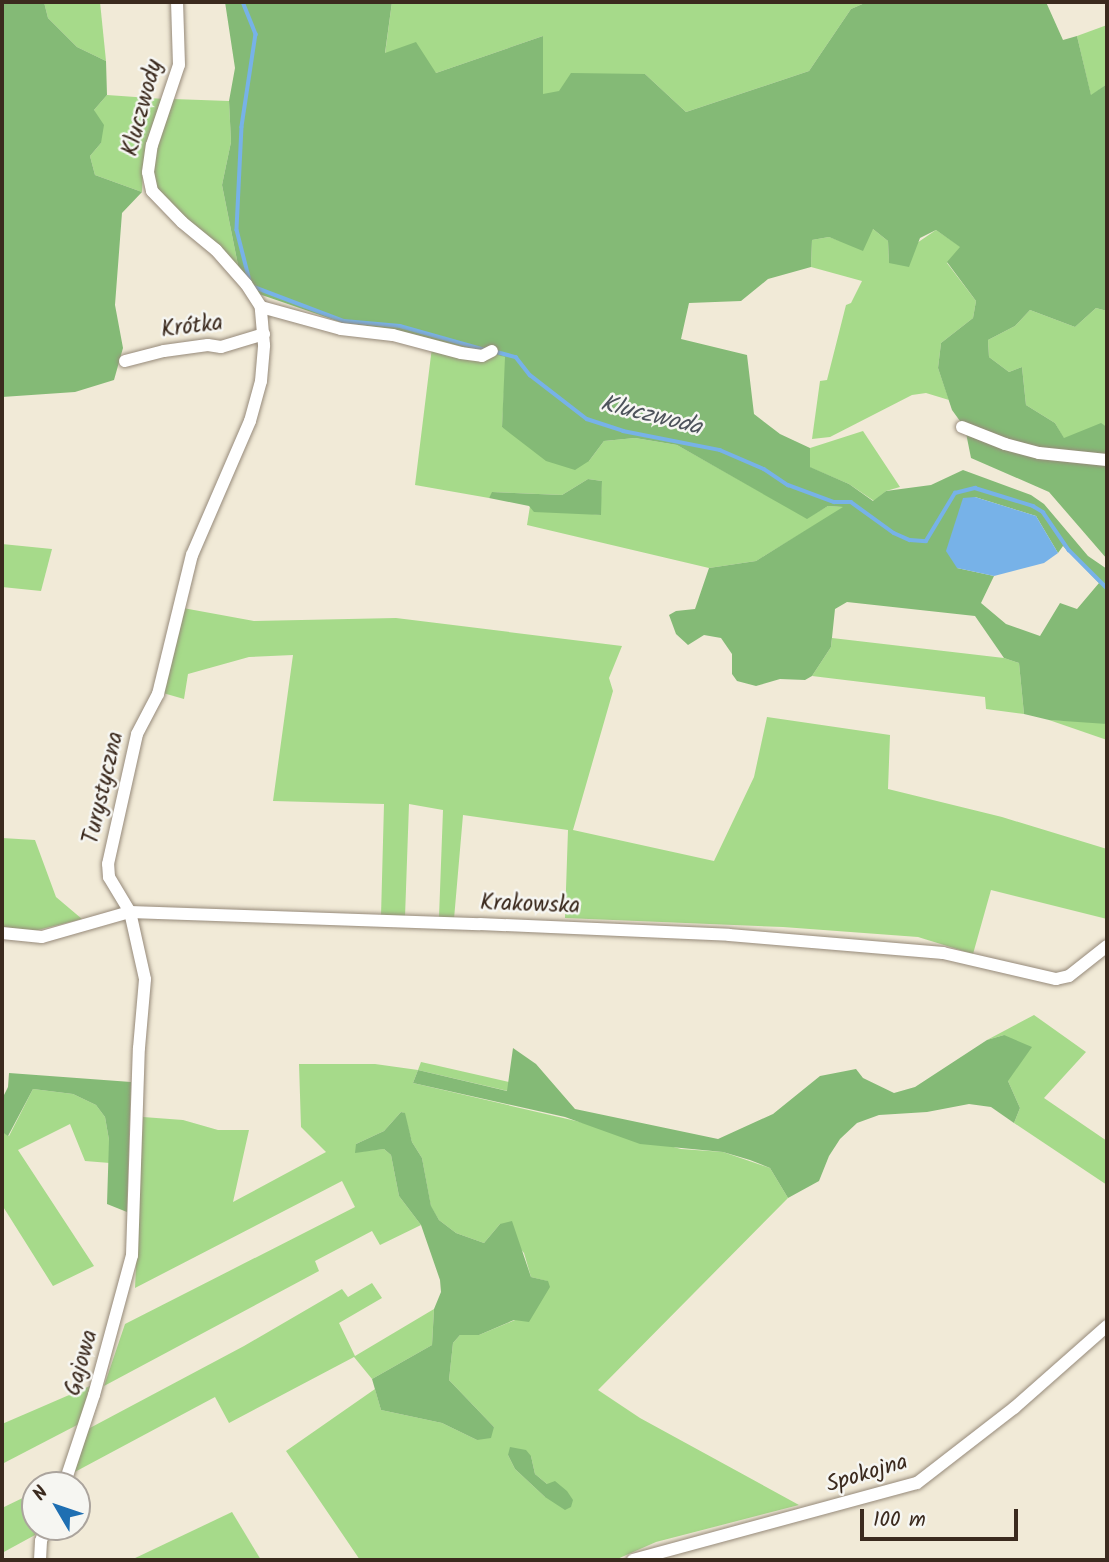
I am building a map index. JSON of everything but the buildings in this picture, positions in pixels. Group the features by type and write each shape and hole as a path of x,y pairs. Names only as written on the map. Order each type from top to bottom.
{"street":[{"name":"Kluczwody","path":"177,2 179,65 152,145 148,172 152,191 182,222 216,250 247,284 261,307"},
{"path":"261,307 341,329 377,333 482,356 492,351"},
{"name":"Turystyczna","path":"132,1251 139,1048 145,979 130,912 109,877 108,864 137,734 162,681 192,555 250,421 261,381 264,334 261,307"},
{"name":"Krótka","path":"125,361 164,351 208,345 221,347 264,334"},
{"path":"962,427 984,438 1039,453 1107,460"},
{"name":"Krakowska","path":"2,933 42,937 130,912 193,912 729,935 943,953 1056,979 1069,976 1107,946"},
{"name":"Gajowa","path":"69,1471 101,1371 132,1251"},
{"name":"Spokojna","path":"633,1560 917,1482 1005,1415 1107,1326"},
{"path":"40,1560 41,1541"}],"green space":[{"path":"2,2 44,2 48,18 77,47 106,61 107,95 94,110 104,125 101,143 90,156 95,175 142,192 122,213 115,305 123,348 114,380 75,392 2,397"},
{"path":"44,2 100,2 106,61 77,47 48,18"},
{"path":"225,2 392,2 385,53 416,42 436,73 543,36 543,94 559,91 571,73 645,74 686,112 809,71 851,9 867,2 1046,2 1063,40 1077,36 1091,95 1107,84 1107,311 1096,308 1075,327 1030,310 1015,326 988,340 989,357 1009,372 1022,367 1026,405 1055,423 1064,438 1101,423 1107,427 1107,559 1049,492 971,458 965,428 952,410 938,368 941,343 973,318 976,301 947,262 960,247 936,230 920,238 909,267 889,263 888,241 873,229 863,251 829,237 812,240 811,267 768,279 741,301 689,303 681,339 747,355 754,414 780,434 810,448 810,467 849,484 873,501 886,491 931,485 963,470 1031,495 1044,504 1088,556 1107,569 1107,724 1049,720 1024,714 1019,663 1004,658 975,616 847,602 835,609 831,647 812,676 805,680 780,679 756,686 737,681 732,674 732,654 721,638 704,635 688,645 676,634 669,615 676,611 695,609 709,568 756,561 843,507 828,506 807,519 677,445 635,438 604,441 589,461 575,470 546,461 502,427 505,357 391,329 343,323 256,293 239,270 222,185 231,142 229,101 235,68","holes":["975,497 1036,516 1058,553 1063,546 1099,583 1077,609 1060,603 1040,636 1006,624 981,603 994,576 957,568"]},
{"path":"392,2 867,2 851,9 809,71 686,112 645,74 543,95 543,36 436,73 385,54"},
{"path":"1107,25 1107,84 1091,96 1077,36"},
{"path":"107,95 164,99 143,170 142,192 95,175 90,156 101,143 94,110"},
{"path":"173,99 229,101 231,142 222,185 239,270 156,190 151,174 156,147"},
{"path":"873,229 888,241 889,262 936,230 961,247 947,263 976,301 973,318 941,343 938,368 949,400 926,393 912,395 830,437 812,439 820,381 827,380 846,305 851,303 862,281 811,267 812,240 829,237 840,241"},
{"path":"1096,308 1107,311 1107,427 1101,424 1064,439 1055,423 1026,405 1022,367 1009,372 989,357 988,340 1015,326 1030,310 1075,327"},
{"path":"433,339 506,357 502,427 589,461 604,441 635,438 677,445 807,518 828,506 845,507 756,561 709,568 527,525 530,506 600,515 602,481 588,479 562,495 493,492 489,498 415,485"},
{"path":"863,431 900,487 886,491 874,501 849,484 809,467 810,448"},
{"path":"588,479 602,481 601,515 534,512 529,506 489,498 492,492 562,495"},
{"path":"2,544 52,549 41,591 2,587"},
{"path":"183,608 254,621 396,618 622,646 609,678 613,691 573,830 714,861 754,777 767,717 890,735 888,789 1002,817 1107,849 1107,919 991,890 973,954 918,937 783,927 565,918 568,830 463,815 454,919 439,917 443,810 409,804 405,917 381,916 384,804 273,801 293,655 249,657 188,674 184,699 163,693"},
{"path":"832,638 1004,658 1019,663 1024,714 986,709 985,697 812,676 831,647"},
{"path":"1049,720 1107,724 1107,740"},
{"path":"2,838 35,840 56,897 82,919 34,931 2,927"},
{"path":"1034,1015 1086,1052 1044,1098 1107,1141 1107,1185 1014,1123 1020,1108 1008,1081 1004,1035 987,1040"},
{"path":"1004,1035 1032,1047 1008,1081 1020,1108 1014,1123 991,1107 969,1104 927,1112 879,1115 857,1123 840,1139 829,1156 819,1181 788,1198 770,1168 750,1160 723,1152 640,1144 565,1117 413,1083 418,1070 507,1091 513,1048 536,1064 575,1109 718,1139 773,1114 820,1076 856,1069 863,1078 894,1093 915,1087 987,1040"},
{"path":"421,1062 509,1082 508,1091 418,1070"},
{"path":"299,1064 375,1064 418,1070 413,1083 681,1149 723,1152 770,1168 788,1198 598,1390 640,1418 799,1505 656,1542 615,1560 360,1560 286,1451 375,1389 381,1410 442,1423 477,1440 494,1427 449,1380 453,1343 460,1335 479,1335 515,1320 547,1281 531,1277 524,1253 500,1224 484,1243 456,1233 439,1220 431,1207 422,1158 412,1142 404,1113 401,1112 384,1131 356,1144 356,1152 384,1149 391,1155 399,1196 421,1225 380,1245 372,1231 315,1261 319,1271 104,1386 125,1324 355,1207 342,1181 135,1288 143,1117 183,1120 218,1130 249,1130 233,1202 326,1152 301,1127","holes":["508,1455 531,1456 535,1474 547,1484 545,1497 515,1469"]},
{"path":"9,1073 131,1082 127,1212 107,1204 109,1140 105,1117 96,1105 73,1094 33,1089 8,1136 2,1132 2,1099 8,1087"},
{"path":"33,1089 73,1094 96,1105 105,1117 109,1140 110,1163 85,1161 70,1124 18,1150 94,1266 53,1286 2,1205 2,1132 9,1136"},
{"path":"401,1112 405,1113 412,1142 422,1158 431,1206 439,1220 456,1233 484,1243 500,1224 512,1221 531,1277 548,1281 550,1287 529,1322 514,1320 479,1335 460,1335 453,1343 449,1380 494,1427 491,1438 477,1440 442,1423 381,1410 372,1379 432,1345 434,1309 441,1292 440,1280 421,1225 399,1196 391,1155 384,1149 355,1153 356,1144 384,1131"},
{"path":"372,1283 382,1298 339,1323 355,1356 434,1309 432,1345 372,1379 354,1357 229,1423 215,1397 72,1471 88,1429 244,1346 342,1289 348,1297"},
{"path":"90,1386 79,1424 2,1464 2,1424"},
{"path":"510,1447 526,1450 531,1456 535,1474 547,1484 555,1481 567,1491 573,1500 571,1507 565,1510 545,1497 515,1469 508,1455"},
{"path":"21,1499 21,1541 24,1541 2,1553 2,1508"},
{"path":"232,1512 261,1560 131,1560"}],"water":[{"path":"975,497 1036,516 1058,553 1044,563 994,576 957,568 946,551 963,498"}],"waterway":[{"name":"Kluczwoda","path":"243,2 256,34 242,127 237,230 250,281"},
{"name":"Kluczwoda","path":"254,287 344,321 400,326 486,350"},
{"name":"Kluczwoda","path":"493,351 516,357 530,375 587,419 623,431 720,450 764,469 788,485 834,502 851,502 894,533 910,540 926,541 955,493 975,488 1033,506 1043,512 1069,550 1107,588"}]}
